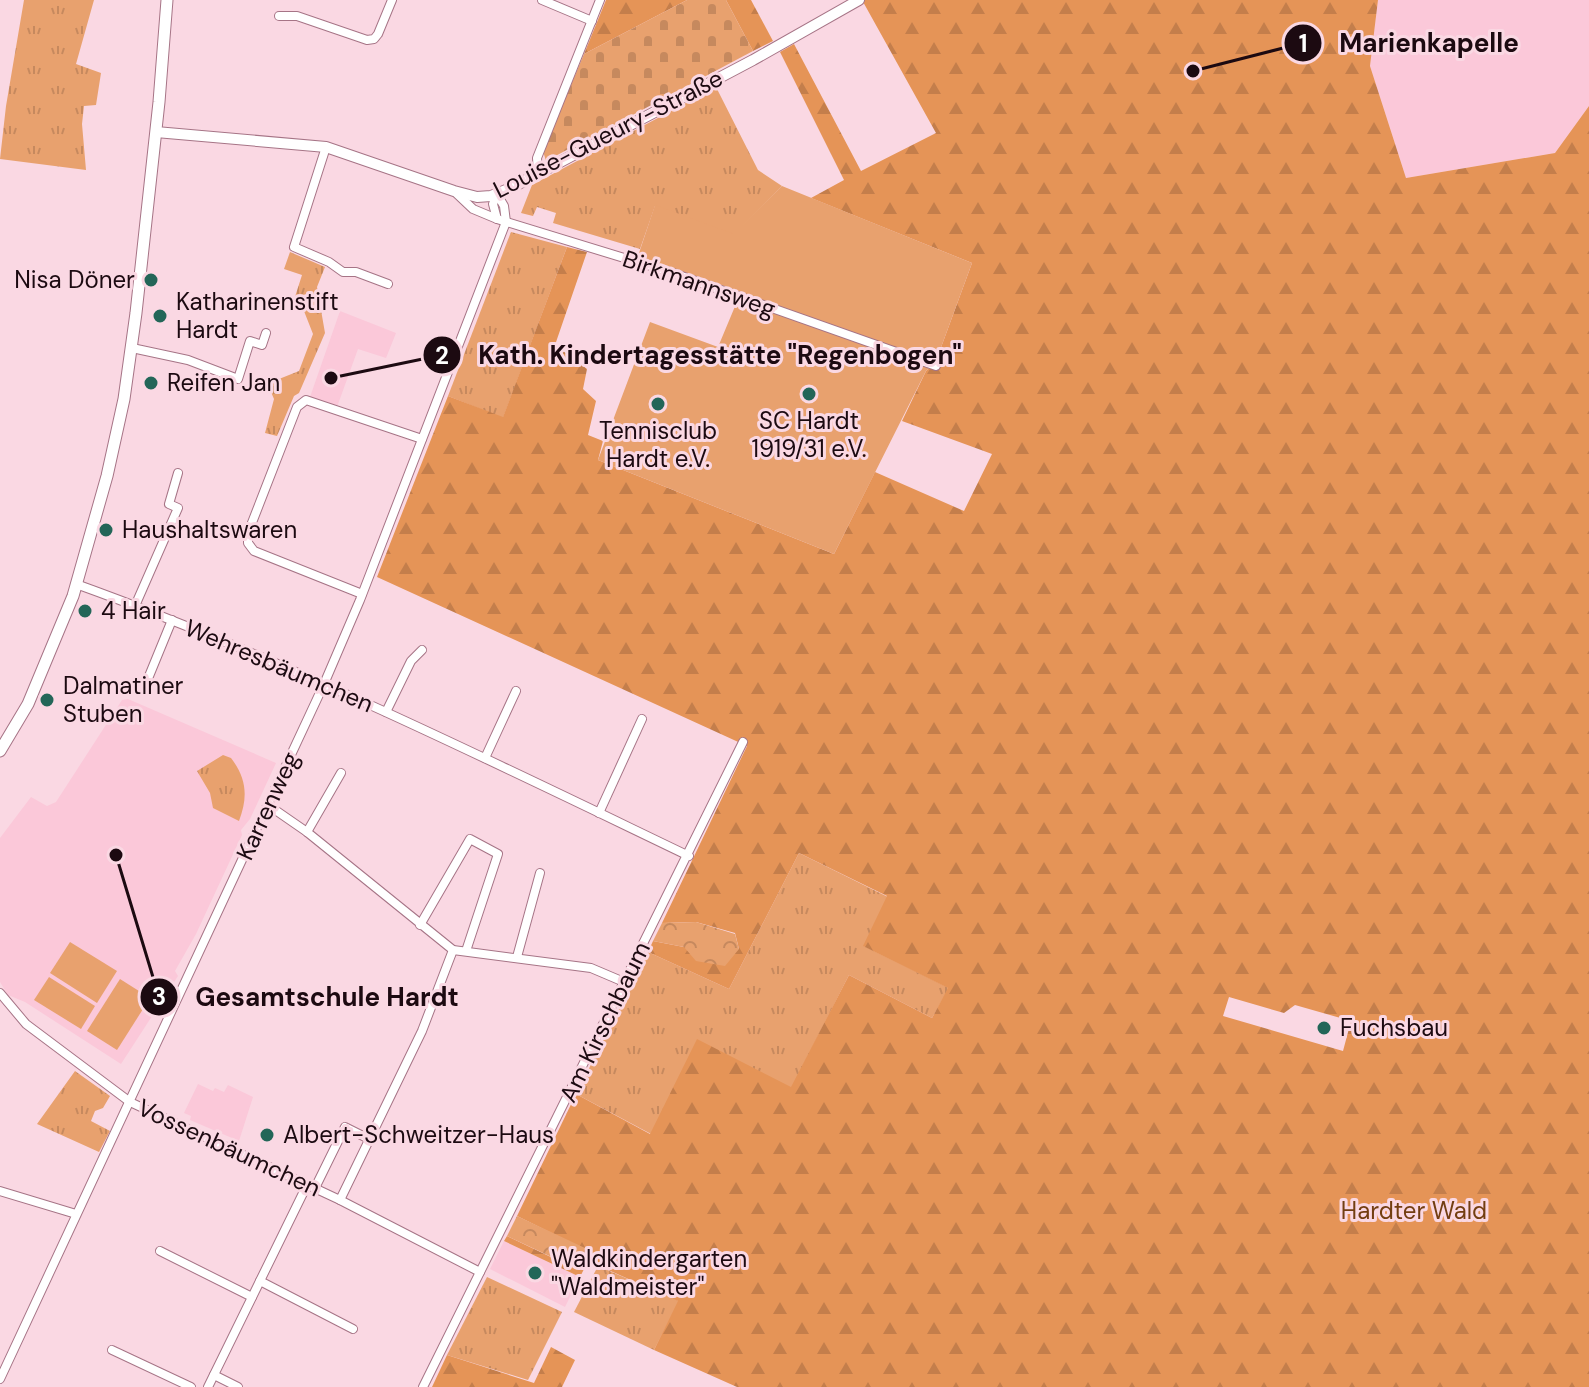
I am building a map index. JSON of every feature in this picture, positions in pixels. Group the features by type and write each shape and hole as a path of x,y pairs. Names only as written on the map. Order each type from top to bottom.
{"main road":[{"path":"0,751 36,688 76,584 107,476 132,348 167,0"}],"street":[{"path":"279,16 297,16 367,40 374,39 392,0"},
{"path":"542,0 592,21"},
{"path":"538,174 537,158 600,0"},
{"name":"Louise-Gueury-Straße","path":"156,132 326,147 454,191 477,197 497,194 765,54 859,0"},
{"path":"326,147 294,247 329,262 343,272 356,272 388,284"},
{"path":"454,191 473,209 502,220"},
{"name":"Karrenweg","path":"0,1379 324,684 362,594 502,220 493,204 497,194"},
{"name":"Birkmannsweg","path":"502,220 673,273 936,366"},
{"path":"132,348 188,360 238,379 250,341 262,345 266,333"},
{"path":"362,594 254,551 248,543 248,533 297,407 306,400 422,439"},
{"path":"135,606 178,508 169,504 178,473"},
{"name":"Wehresbäumchen","path":"76,584 213,636 324,684 689,856"},
{"name":"Wehresbäumchen","path":"147,681 172,620"},
{"name":"Wehresbäumchen","path":"386,712 411,661 422,650"},
{"path":"485,758 516,691"},
{"path":"599,813 642,719"},
{"name":"Am Kirschbaum","path":"423,1387 743,742"},
{"path":"307,832 341,773"},
{"path":"268,805 307,832 453,950 591,968 624,982"},
{"path":"420,925 470,839 498,854 466,951"},
{"path":"517,957 540,873"},
{"path":"340,1200 422,1031 453,950"},
{"name":"Vossenbäumchen","path":"0,993 26,1024 130,1102 340,1200 480,1272"},
{"path":"208,1387 260,1281 345,1127 369,1139"},
{"path":"0,1191 76,1214"},
{"path":"160,1251 252,1297"},
{"path":"260,1281 353,1329"},
{"path":"112,1350 191,1387"},
{"path":"214,1375 238,1387"}],"shaded area":[{"path":"1378,0 1589,0 1589,106 1555,153 1406,178 1370,66"},
{"path":"340,311 396,333 386,358 358,349 337,407 310,397"},
{"path":"128,699 276,763 250,819 241,830 242,835 196,934 175,971 178,976 121,1064 25,1002 8,995 0,982 0,838 31,797 47,806 56,802 122,700"},
{"path":"198,1084 224,1092 228,1085 253,1097 239,1141 190,1120 191,1116 184,1113"},
{"name":"Waldkindergarten \"Waldmeister\"","path":"504,1241 580,1277 565,1307 490,1269"}],"green space":[{"path":"24,0 94,0 76,64 101,73 96,105 84,106 82,124 86,170 0,159"},
{"path":"606,0 687,0 584,54"},
{"path":"687,0 726,0 753,51 546,161 543,151 584,54"},
{"path":"726,0 751,0 773,41 753,51"},
{"name":"Hardter Wald","path":"862,0 1378,0 1370,66 1406,178 1555,153 1589,106 1589,1387 737,1387 654,1350 678,1301 588,1261 580,1277 504,1241 507,1236 576,1269 586,1250 517,1216 576,1094 650,1134 697,1039 791,1087 849,975 932,1018 948,988 863,946 887,896 799,853 729,989 648,952 653,941 684,947 739,949 735,933 696,922 662,923 747,746 377,577 448,396 503,417 567,247 587,252 555,345 587,369 583,389 596,401 588,435 603,441 598,460 834,554 875,472 964,511 992,454 902,421 926,371 936,361 972,263 811,198 844,180 780,52 794,44 861,171 936,133","holes":["1229,997 1284,1013 1295,1005 1351,1021 1343,1051 1223,1016"]},
{"path":"716,87 758,170 782,186 734,235 655,206 640,249 553,223 556,213 537,207 533,216 521,213 532,185"},
{"path":"782,186 972,263 936,361 926,371 834,554 598,460 650,322 718,347 741,292 638,256 655,205 734,234"},
{"path":"511,232 567,247 503,418 448,396"},
{"path":"290,252 325,267 317,287 325,333 277,436 265,433 274,399 271,392 274,381 299,371 313,334 302,306 293,303 302,275 284,269"},
{"path":"223,755 231,758 243,781 245,796 239,821 213,808 210,793 197,771"},
{"path":"799,853 888,897 864,946 949,988 932,1018 849,975 792,1087 651,1134 576,1094 648,952 729,989"},
{"path":"696,922 735,934 739,949 725,966 696,961 684,947 653,941 662,923"},
{"path":"70,942 117,971 97,1003 50,973"},
{"path":"49,977 95,1006 81,1029 34,1000"},
{"path":"120,979 150,998 117,1050 87,1031"},
{"path":"75,1071 110,1096 103,1108 95,1111 91,1121 110,1131 99,1152 37,1124"},
{"path":"517,1216 587,1249 577,1269 507,1236"},
{"path":"598,1266 679,1301 654,1350 574,1312"},
{"path":"487,1277 562,1312 528,1380 447,1355"},
{"path":"551,1347 575,1360 562,1387 432,1387 447,1355 534,1383"}],"place":[{"name":"Marienkapelle","path":"1193,71"},
{"name":"Nisa Döner","path":"151,280"},
{"name":"Katharinenstift Hardt","path":"160,316"},
{"name":"Kath. Kindertagesstätte \"Regenbogen\"","path":"331,378"},
{"name":"Reifen Jan","path":"151,383"},
{"name":"SC Hardt 1919/31 e.V.","path":"809,394"},
{"name":"Tennisclub Hardt e.V.","path":"658,404"},
{"name":"Haushaltswaren","path":"106,530"},
{"name":"4 Hair","path":"85,611"},
{"name":"Dalmatiner Stuben","path":"47,700"},
{"name":"Gesamtschule Hardt","path":"116,855"},
{"name":"Fuchsbau","path":"1324,1028"},
{"name":"Albert-Schweitzer-Haus","path":"267,1135"},
{"name":"Waldkindergarten \"Waldmeister\"","path":"535,1273"}]}
